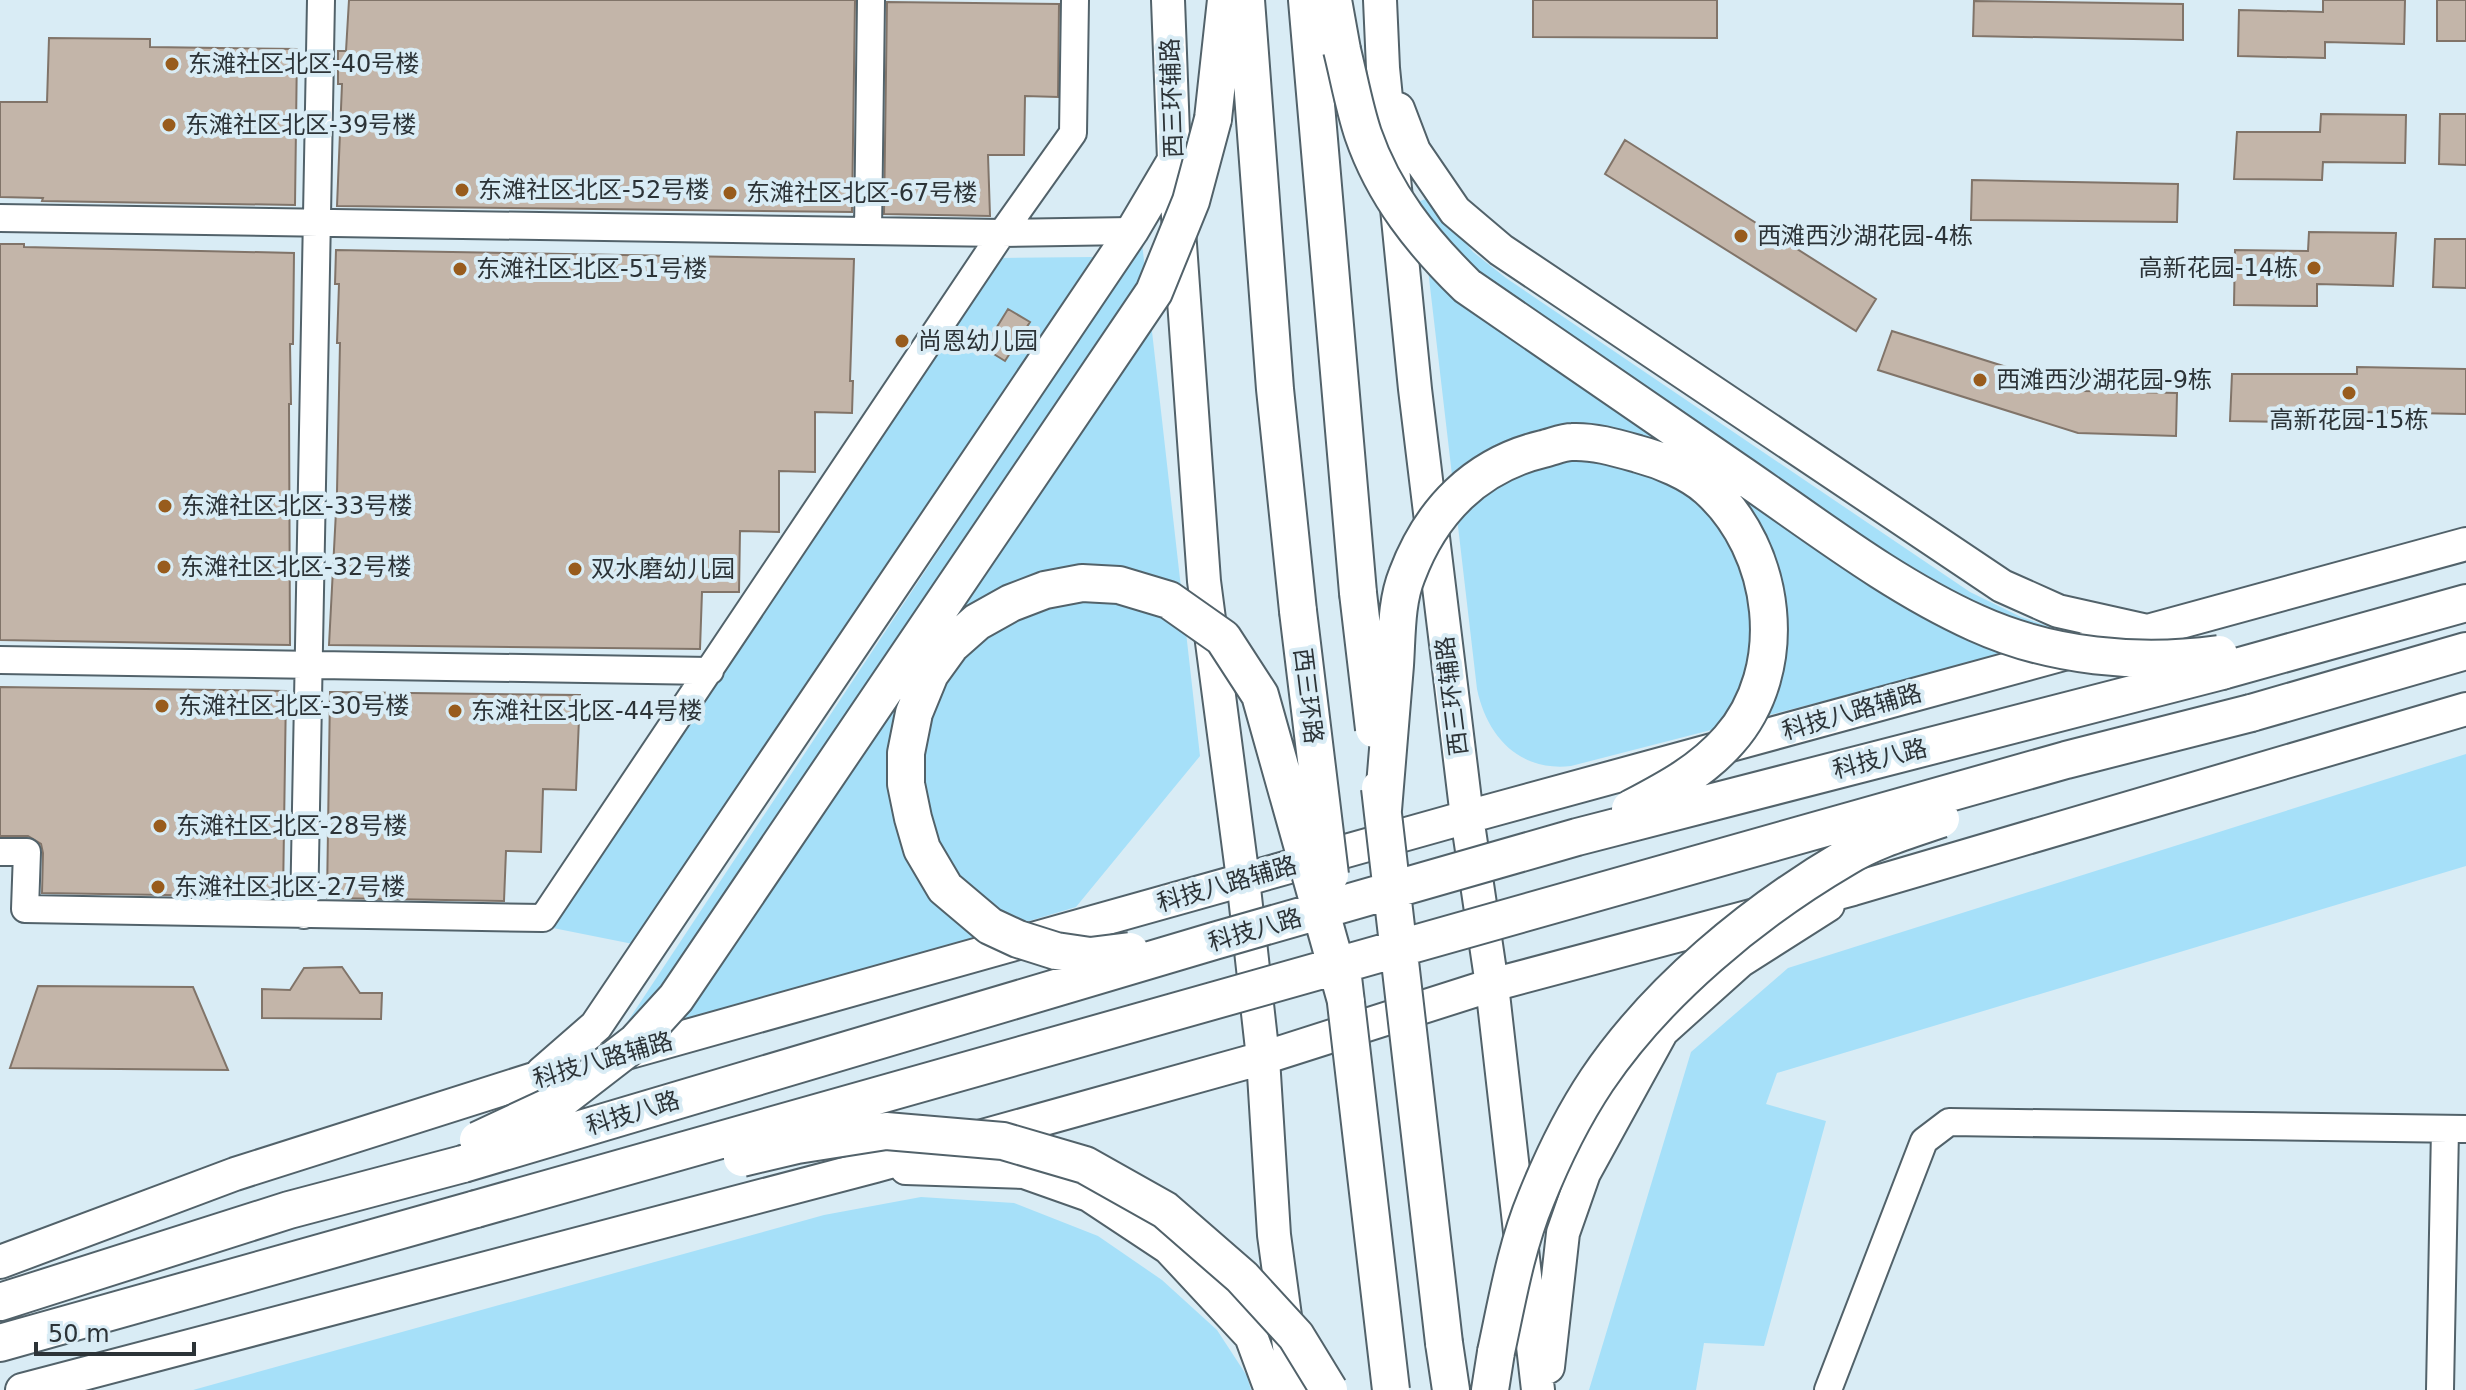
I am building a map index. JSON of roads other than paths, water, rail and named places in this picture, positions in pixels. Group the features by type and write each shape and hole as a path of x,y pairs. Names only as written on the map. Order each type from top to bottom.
{"highway":[{"path":"462,1155 557,1103 636,1042 676,998 1154,292 1191,201 1213,119 1226,0"},
{"name":"西三环路","path":"1246,0 1275,389 1298,611 1391,1390"},
{"path":"1307,0 1358,593 1451,1390"},
{"path":"1333,0 1363,134 1387,189 1426,246 1467,286 1890,576 1977,624 2074,653 2221,662 2352,636 2466,603"},
{"path":"1383,810 1399,611 1406,577 1424,536 1456,494 1488,470 1531,452 1571,442 1614,447 1658,460 1706,486 1735,517 1767,594 1771,629 1757,691 1745,717 1729,739 1684,780 1577,837"},
{"path":"1214,941 1090,956 1056,951 990,926 945,888 922,849 913,818 906,784 906,753 914,713 930,674 951,645 977,622 1011,603 1045,590 1082,583 1119,585 1169,600 1223,638 1260,695 1346,1001"},
{"name":"科技八路","path":"0,1343 2466,651"},
{"name":"科技八路","path":"0,1302 462,1155 1577,837 2221,662"},
{"path":"1490,1390 1511,1281 1535,1201 1557,1154 1597,1080 1634,1032 1682,980 1743,928 1846,857 1898,834 2251,713"},
{"path":"563,1185 662,1177 797,1145 886,1131 1003,1141 1085,1165 1165,1210 1260,1296 1296,1336 1329,1390"}],"main road":[{"name":"西三环辅路","path":"1168,0 1174,160 1204,581 1243,879 1263,1058 1274,1235 1295,1390"},
{"name":"西三环辅路","path":"1380,0 1383,68 1415,389 1467,817 1492,985 1538,1390"},
{"path":"1383,68 1414,151 1455,211 1501,250 2002,586 2058,611 2146,630"},
{"path":"534,1079 596,1026 1132,231 1174,160"},
{"name":"科技八路辅路","path":"0,1262 235,1174 534,1079 1243,879 2466,544"},
{"path":"22,1390 875,1166 1263,1058 1492,985 1853,889 2466,709"},
{"path":"1545,1390 1563,1233 1584,1173 1662,1031 1740,961 1853,889"},
{"path":"875,1166 1024,1172 1089,1195 1169,1248 1251,1336 1271,1390"},
{"name":"科技八路","path":"0,1291 52,1286"},
{"name":"科技八路","path":"0,1351 90,1317"}],"street":[{"path":"304,915 321,0"},
{"path":"868,231 871,0"},
{"path":"0,852 27,852 25,909 543,918 1002,233 1073,133 1075,0"},
{"path":"0,218 1002,233 1132,231"},
{"path":"0,660 710,671"},
{"path":"1828,1390 1924,1141 1949,1122 2455,1129 2440,1390"}],"place":[{"name":"东滩社区北区-40号楼","path":"172,64"},
{"name":"东滩社区北区-39号楼","path":"169,125"},
{"name":"东滩社区北区-52号楼","path":"462,190"},
{"name":"东滩社区北区-67号楼","path":"730,193"},
{"name":"西滩西沙湖花园-4栋","path":"1741,236"},
{"name":"高新花园-14栋","path":"2314,268"},
{"name":"东滩社区北区-51号楼","path":"460,269"},
{"name":"尚恩幼儿园","path":"902,341"},
{"name":"西滩西沙湖花园-9栋","path":"1980,380"},
{"name":"高新花园-15栋","path":"2349,393"},
{"name":"东滩社区北区-33号楼","path":"165,506"},
{"name":"东滩社区北区-32号楼","path":"164,567"},
{"name":"双水磨幼儿园","path":"575,569"},
{"name":"东滩社区北区-30号楼","path":"162,706"},
{"name":"东滩社区北区-44号楼","path":"455,711"},
{"name":"东滩社区北区-28号楼","path":"160,826"},
{"name":"东滩社区北区-27号楼","path":"158,887"}]}
